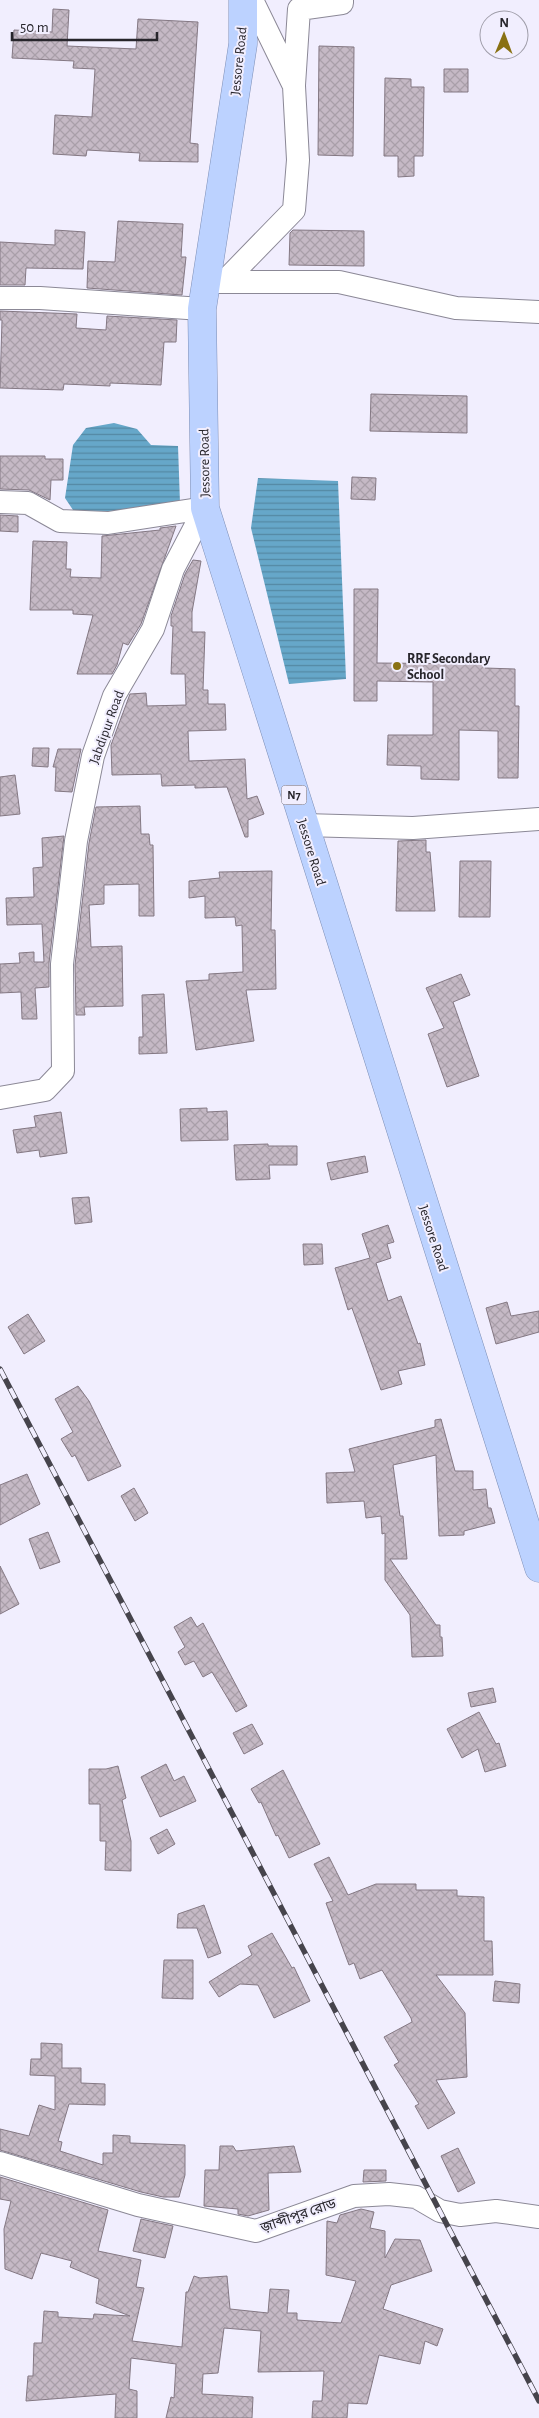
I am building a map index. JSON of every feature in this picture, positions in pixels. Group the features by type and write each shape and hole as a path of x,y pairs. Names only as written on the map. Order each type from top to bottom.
{"highway":[{"name":"Jessore Road","path":"243,0 243,44 216,282 202,309 205,508 539,1568"}],"street":[{"path":"252,0 294,86"},
{"path":"216,282 294,210 298,160 294,86 299,9 342,3 342,0"},
{"path":"216,282 339,282 456,308 539,312"},
{"path":"0,298 40,298 202,309"},
{"path":"0,502 28,503 60,521 108,523 205,508"},
{"name":"Jabdipur Road","path":"0,1098 45,1090 63,1071 62,964 76,841 93,756 114,696 153,629 173,569 205,508"},
{"path":"304,825 413,828 539,819"},
{"name":"জ়াব্দীপুর রোড","path":"0,2164 138,2205 256,2231 354,2196 389,2194 416,2197 440,2211 460,2215 496,2211 539,2217"}],"water":[{"path":"114,423 137,429 151,445 178,446 180,503 132,511 75,513 65,498 73,445 86,428"},
{"path":"258,478 338,481 346,679 289,684 251,528"}],"building":[{"path":"53,9 69,10 67,46 136,49 138,19 198,22 190,143 198,144 198,162 139,161 140,153 87,150 86,156 53,154 55,115 92,117 95,69 73,68 74,61 12,58 14,30 52,32"},
{"path":"319,46 354,47 353,156 318,155"},
{"path":"444,69 468,69 468,92 444,92"},
{"path":"385,78 411,79 411,87 424,87 423,156 414,156 414,176 398,177 398,156 384,156"},
{"path":"118,221 183,224 181,257 186,257 182,295 87,288 88,261 115,262"},
{"path":"55,230 85,232 83,269 26,268 25,285 0,285 0,242 55,245"},
{"path":"293,230 364,231 364,266 289,265 290,233"},
{"path":"0,311 77,314 76,328 106,330 107,316 177,320 176,342 164,342 161,385 110,383 110,386 64,384 63,390 0,388 2,320 0,320"},
{"path":"371,394 467,396 467,433 370,431"},
{"path":"0,456 45,456 45,459 63,459 63,480 51,480 50,500 29,490 0,489"},
{"path":"352,477 376,478 375,500 351,499"},
{"path":"0,515 18,516 18,532 0,531"},
{"path":"176,526 141,624 128,645 123,643 117,665 112,674 77,674 93,615 73,614 73,610 30,610 33,541 67,542 66,569 71,569 70,577 101,578 102,536 160,530 160,528"},
{"path":"193,560 201,561 192,612 192,632 205,632 203,690 208,690 208,704 225,704 226,730 188,731 189,761 245,759 247,799 257,796 264,814 248,820 248,837 245,837 227,787 195,788 195,785 162,786 161,774 112,775 111,745 130,694 146,693 147,706 186,705 185,674 171,674 173,626 171,626 171,616 185,574"},
{"path":"354,589 378,589 377,663 485,664 485,668 515,669 515,706 519,706 518,778 498,778 498,731 459,730 459,780 421,779 421,766 387,765 388,735 433,735 433,682 377,681 377,701 354,701"},
{"path":"33,748 49,748 48,767 32,766"},
{"path":"58,749 81,749 72,792 55,791 56,767 53,767"},
{"path":"15,775 20,814 0,816 0,777"},
{"path":"140,806 141,834 149,834 150,845 153,845 154,916 139,916 139,884 104,885 104,904 89,905 91,947 122,946 123,1006 84,1007 85,1015 76,1015 75,965 89,843 96,807"},
{"path":"64,836 49,963 49,987 35,988 37,1019 22,1019 21,992 0,993 0,964 20,963 19,953 34,952 34,962 44,962 42,924 7,925 6,898 34,897 33,868 43,867 42,838"},
{"path":"426,840 426,852 430,852 435,911 396,911 398,841"},
{"path":"460,861 491,861 490,917 459,917"},
{"path":"272,871 271,930 275,930 276,989 246,990 254,1041 196,1050 186,981 209,980 209,974 243,972 242,925 236,926 235,917 205,918 205,896 189,898 189,881 220,878 219,872"},
{"path":"461,974 470,995 453,1002 479,1076 447,1087 428,1034 444,1028 426,988"},
{"path":"164,994 167,1053 139,1054 139,1037 143,1037 142,995"},
{"path":"207,1108 207,1112 227,1111 228,1140 181,1141 180,1109"},
{"path":"61,1112 67,1153 40,1157 39,1150 17,1153 13,1130 36,1127 34,1116"},
{"path":"268,1144 268,1146 297,1146 297,1165 269,1165 270,1179 236,1180 234,1145"},
{"path":"365,1156 368,1172 331,1180 327,1163"},
{"path":"89,1197 92,1222 75,1224 72,1198"},
{"path":"388,1225 394,1242 387,1244 391,1258 376,1263 388,1301 401,1296 418,1344 420,1343 425,1365 398,1371 402,1384 381,1390 352,1308 348,1310 335,1268 370,1258 362,1234"},
{"path":"303,1244 322,1244 323,1264 304,1265"},
{"path":"507,1302 511,1316 539,1311 539,1332 496,1344 486,1308"},
{"path":"28,1314 45,1341 24,1354 8,1327"},
{"path":"78,1386 89,1401 121,1466 88,1481 75,1455 72,1457 61,1439 73,1432 55,1399"},
{"path":"441,1419 455,1471 473,1471 473,1490 486,1489 488,1508 491,1508 495,1523 464,1531 464,1535 439,1536 436,1455 393,1465 400,1516 403,1516 407,1559 390,1559 436,1625 440,1625 440,1637 442,1637 443,1656 412,1657 410,1615 385,1580 385,1533 382,1534 381,1516 366,1518 364,1501 327,1503 326,1473 355,1472 349,1449 435,1427 435,1420"},
{"path":"27,1474 40,1504 0,1525 0,1485"},
{"path":"134,1488 148,1513 135,1521 121,1496"},
{"path":"48,1532 60,1562 40,1569 29,1539"},
{"path":"0,1566 19,1604 0,1614"},
{"path":"191,1617 197,1627 203,1623 247,1706 236,1712 212,1672 203,1677 194,1661 185,1665 178,1652 185,1647 174,1627"},
{"path":"493,1688 496,1702 471,1707 468,1693"},
{"path":"479,1712 496,1744 499,1743 506,1766 485,1772 478,1749 462,1758 447,1729"},
{"path":"252,1724 263,1744 244,1754 233,1733"},
{"path":"166,1764 174,1781 184,1776 196,1801 160,1817 141,1777"},
{"path":"118,1766 126,1798 122,1800 131,1841 131,1871 105,1870 106,1841 100,1841 100,1804 89,1804 89,1769 106,1769"},
{"path":"283,1770 320,1844 289,1858 278,1835 276,1836 261,1802 259,1803 251,1789"},
{"path":"167,1829 175,1844 158,1854 150,1838"},
{"path":"329,1857 348,1895 376,1884 416,1884 416,1890 457,1890 457,1896 484,1897 484,1941 492,1941 493,1975 436,1975 465,2013 467,2077 436,2080 455,2113 428,2129 415,2106 419,2104 394,2065 399,2062 384,2037 412,2022 411,2018 382,1970 360,1979 354,1963 349,1965 326,1903 333,1901 314,1864"},
{"path":"204,1905 221,1953 208,1958 197,1928 177,1928 178,1914"},
{"path":"272,1933 292,1968 294,1967 310,2001 274,2018 258,1985 240,1984 219,1997 209,1982 252,1955 248,1946"},
{"path":"164,1960 193,1960 193,1999 162,1998"},
{"path":"495,1981 520,1984 519,2003 493,2001"},
{"path":"41,2043 62,2044 62,2068 81,2068 81,2083 105,2084 105,2105 69,2104 58,2141 62,2142 60,2151 103,2165 103,2153 113,2153 113,2135 130,2136 130,2143 185,2145 185,2175 179,2197 163,2197 141,2192 0,2150 0,2129 29,2136 39,2105 55,2110 55,2076 30,2075 31,2059 41,2059"},
{"path":"220,2146 233,2146 236,2151 294,2146 301,2172 268,2173 269,2210 248,2216 238,2214 238,2209 204,2206 205,2170 219,2170"},
{"path":"458,2148 475,2183 458,2192 441,2156"},
{"path":"364,2170 386,2170 386,2181 363,2182"},
{"path":"0,2177 108,2210 98,2251 141,2260 136,2287 144,2288 132,2341 182,2347 186,2292 188,2292 194,2276 200,2278 227,2276 230,2309 268,2313 270,2289 289,2290 287,2313 297,2313 297,2320 341,2323 356,2281 326,2275 327,2221 337,2223 340,2215 361,2209 374,2212 370,2228 385,2231 385,2258 395,2239 420,2240 432,2271 391,2285 383,2309 443,2329 437,2346 425,2341 420,2364 379,2355 367,2404 348,2403 347,2418 312,2418 313,2401 322,2401 324,2371 258,2372 261,2331 224,2328 218,2373 203,2374 202,2394 253,2397 252,2418 166,2418 171,2397 174,2398 176,2364 131,2358 129,2389 137,2391 137,2418 115,2418 116,2394 26,2401 28,2376 33,2376 34,2343 42,2343 44,2311 58,2312 58,2317 93,2319 94,2314 130,2316 96,2303 99,2279 70,2267 72,2261 41,2253 32,2279 5,2269 4,2229 11,2201 0,2199"},
{"path":"141,2219 173,2226 165,2258 133,2251"}],"railway":[{"path":"0,1369 539,2401"}],"place":[{"name":"RRF Secondary School","path":"397,666"}]}
